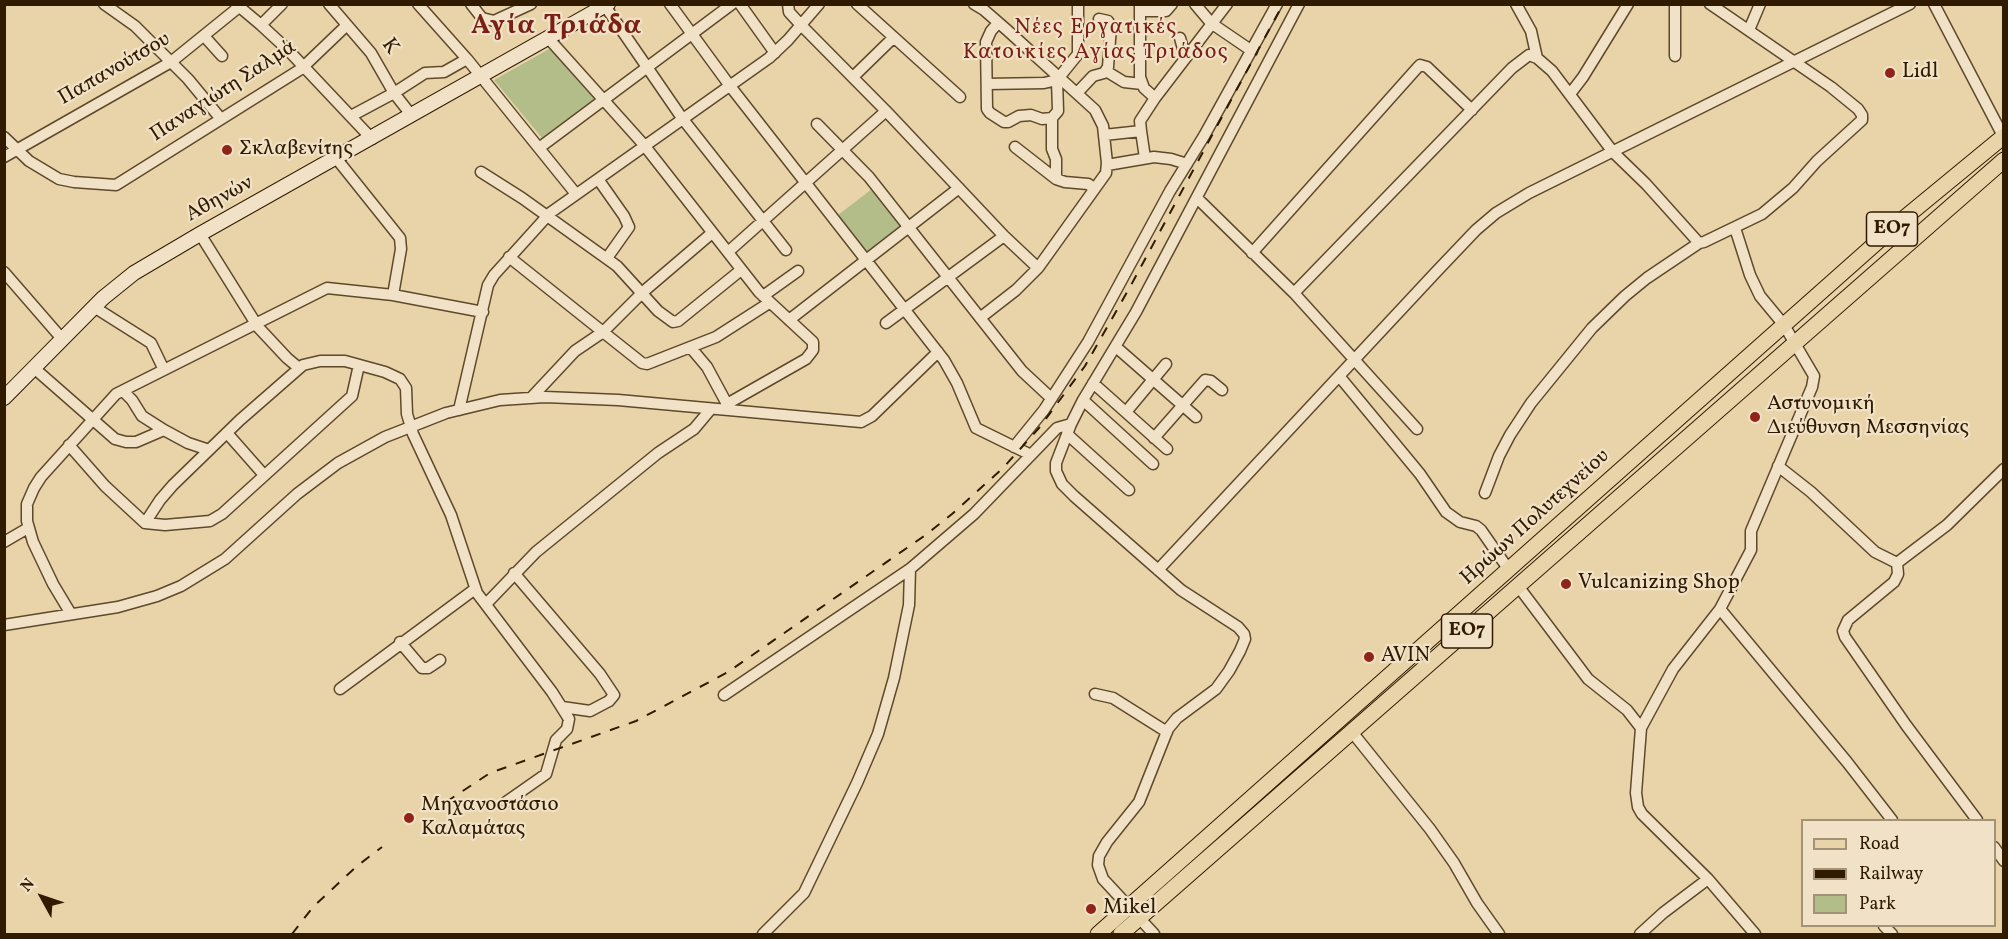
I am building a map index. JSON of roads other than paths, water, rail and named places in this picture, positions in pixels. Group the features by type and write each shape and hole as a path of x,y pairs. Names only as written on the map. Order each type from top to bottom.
{"main road":[{"name":"Αθηνών","path":"4,398 94,307 126,279 200,234 606,5"},
{"name":"Ηρώων Πολυτεχνείου","path":"1121,934 1134,913 1509,570 1902,220 2003,136"},
{"name":"Ηρώων Πολυτεχνείου","path":"1098,934 1134,913 1352,732 2004,160"}],"street":[{"path":"104,4 135,27 171,62 221,119"},
{"path":"261,25 282,4"},
{"name":"Κ","path":"329,4 371,53 394,93 412,116"},
{"path":"418,4 482,77 576,194"},
{"path":"471,4 482,18 494,21 531,4"},
{"path":"670,4 730,86 938,352 957,383 976,428 1031,455"},
{"path":"539,148 732,4"},
{"path":"740,4 775,53"},
{"path":"788,4 790,13 801,25 1004,236 1038,268"},
{"path":"459,410 489,281 509,258 547,216 775,53 819,4"},
{"path":"857,4 960,97"},
{"path":"987,84 1044,83 1058,78 1078,54 1078,4"},
{"path":"1155,98 1142,84 1140,77 1140,8 1166,11 1172,4"},
{"path":"1195,4 1211,23 1252,51"},
{"path":"1145,158 1141,119 1185,56 1227,4"},
{"path":"1014,447 1052,398 1088,342 1165,199 1277,4"},
{"path":"1154,934 1103,879 1098,865 1099,856 1107,842 1139,802 1167,732 1177,718 1216,689 1229,671 1245,639 1244,634 1239,627 1181,590 1062,484 1056,471 1056,463 1083,400 1116,347 1299,4"},
{"path":"1516,4 1532,31 1537,57"},
{"path":"1570,94 1629,4"},
{"path":"1675,4 1675,56"},
{"path":"1749,30 1760,4"},
{"path":"1158,570 1476,230 1490,218 1529,193 1910,4"},
{"path":"1934,4 2003,136"},
{"path":"606,5 682,118 786,250"},
{"path":"237,6 261,25 304,67 372,139"},
{"name":"Παπανούτσου","path":"4,157 171,62 237,6"},
{"path":"980,318 1016,290 1038,268 1106,173 1107,165 1103,126 1095,110 982,6"},
{"path":"1485,493 1510,435 1531,404 1585,336 1632,290 1699,243 1762,214 1862,120 1861,114 1854,105 1716,6"},
{"path":"1077,93 1093,76 1106,71 1109,63 1112,26 1108,21 1099,19"},
{"path":"998,22 986,42 987,109 1001,121 1008,122 1019,116 1052,118"},
{"name":"Παναγιώτη Σαλμά","path":"17,150 35,165 59,179 116,185 304,67 347,25"},
{"path":"204,36 222,56"},
{"path":"853,77 893,38"},
{"path":"1180,38 1185,56"},
{"path":"549,39 644,145 766,300 813,342 814,347 810,355 796,366 728,407"},
{"path":"1294,293 1523,58 1529,55 1537,57 1552,71 1613,152 1646,184 1699,243"},
{"path":"351,116 425,74 438,74 467,59"},
{"path":"1252,253 1418,67 1424,65 1427,67 1472,110"},
{"path":"450,69 462,88"},
{"path":"1106,71 1124,82 1142,84"},
{"path":"1056,179 1056,159 1052,149 1052,118 1058,111 1058,78"},
{"path":"728,252 843,152 886,111"},
{"path":"817,124 869,177 1022,371 1052,398"},
{"path":"1104,135 1141,131"},
{"path":"4,137 17,150"},
{"path":"1015,147 1056,179 1088,184 1094,189"},
{"path":"336,158 400,238 401,249 393,296"},
{"path":"1107,165 1145,158 1166,158 1187,164"},
{"path":"481,172 607,258 622,270 670,321 676,322 741,270"},
{"path":"598,179 626,220 628,227 607,258"},
{"path":"789,320 959,188"},
{"path":"1197,198 1294,293 1417,429"},
{"path":"1735,228 1760,296 1784,325 1814,376 1809,395 1751,531 1751,550 1720,609 1673,669 1641,728 1636,793 1638,807 1642,814 1708,879 1755,934"},
{"path":"531,398 575,351 603,332 643,292 712,233"},
{"path":"200,234 257,324 299,368"},
{"path":"886,323 1004,236"},
{"path":"509,258 646,364 716,337 766,300 798,271"},
{"path":"4,273 63,340"},
{"path":"71,614 42,563 28,528 27,507 34,488 110,399 327,288 393,296 483,312"},
{"path":"94,307 151,343 164,370"},
{"path":"1116,347 1196,417"},
{"path":"691,348 707,367 728,407"},
{"path":"4,625 105,609 148,599 194,579 225,559 327,470 360,449 410,426 459,410 488,402 531,398 602,399 710,410 728,407 851,423 864,422 938,352"},
{"path":"145,523 166,492 227,433 306,364 341,361 393,375 403,382 407,391 410,426 454,524 474,589 568,717 569,723 565,732 556,740 546,774 506,802"},
{"path":"1125,412 1166,364"},
{"path":"69,446 105,486 145,523 175,525 213,520 352,396 359,365"},
{"path":"34,368 110,436 126,442 146,439 164,430"},
{"path":"1339,376 1420,474 1446,512 1460,522 1476,526 1481,530 1509,570"},
{"path":"1154,438 1205,380 1211,381 1222,390"},
{"path":"1093,383 1167,449"},
{"path":"123,391 142,416 188,443 209,450"},
{"path":"1083,400 1153,464"},
{"path":"486,604 548,541 658,453 694,429 710,410"},
{"path":"724,695 910,569 967,520 1057,428 1069,429 1129,490"},
{"path":"227,433 264,475"},
{"path":"1778,466 1811,492 1875,552 1897,563"},
{"path":"1897,563 1947,525 2004,469"},
{"path":"4,542 28,528"},
{"path":"1897,563 1898,574 1894,582 1848,620 1843,631 1906,725 1976,819"},
{"path":"764,934 804,893 849,801 878,734 894,678 909,605 910,569"},
{"path":"514,573 600,674 614,695 609,701 590,711 562,707"},
{"path":"1518,586 1588,679 1626,710 1641,728"},
{"path":"340,689 474,589"},
{"path":"1720,609 1891,819"},
{"path":"400,642 422,668 428,668 440,660"},
{"path":"1095,694 1113,698 1167,732"},
{"path":"1352,732 1430,829 1499,934"},
{"path":"1640,934 1663,913 1708,879"}],"railway":[{"path":"446,802 490,773 636,721 728,672 927,534 1003,468 1039,428 1085,366 1283,4"},
{"path":"292,934 313,907 357,866 382,847"}],"place":[{"name":"Lidl","path":"1890,73"},
{"name":"Σκλαβενίτης","path":"227,150"},
{"name":"Αστυνομική Διεύθυνση Μεσσηνίας","path":"1755,417"},
{"name":"Vulcanizing Shop","path":"1566,584"},
{"name":"AVIN","path":"1369,657"},
{"name":"Μηχανοστάσιο Καλαμάτας","path":"409,818"},
{"name":"Mikel","path":"1091,909"}],"district":[{"name":"Αγία Τριάδα","path":"557,28"},
{"name":"Νέες Εργατικές Κατοικίες Αγίας Τριάδος","path":"1096,42"}]}
